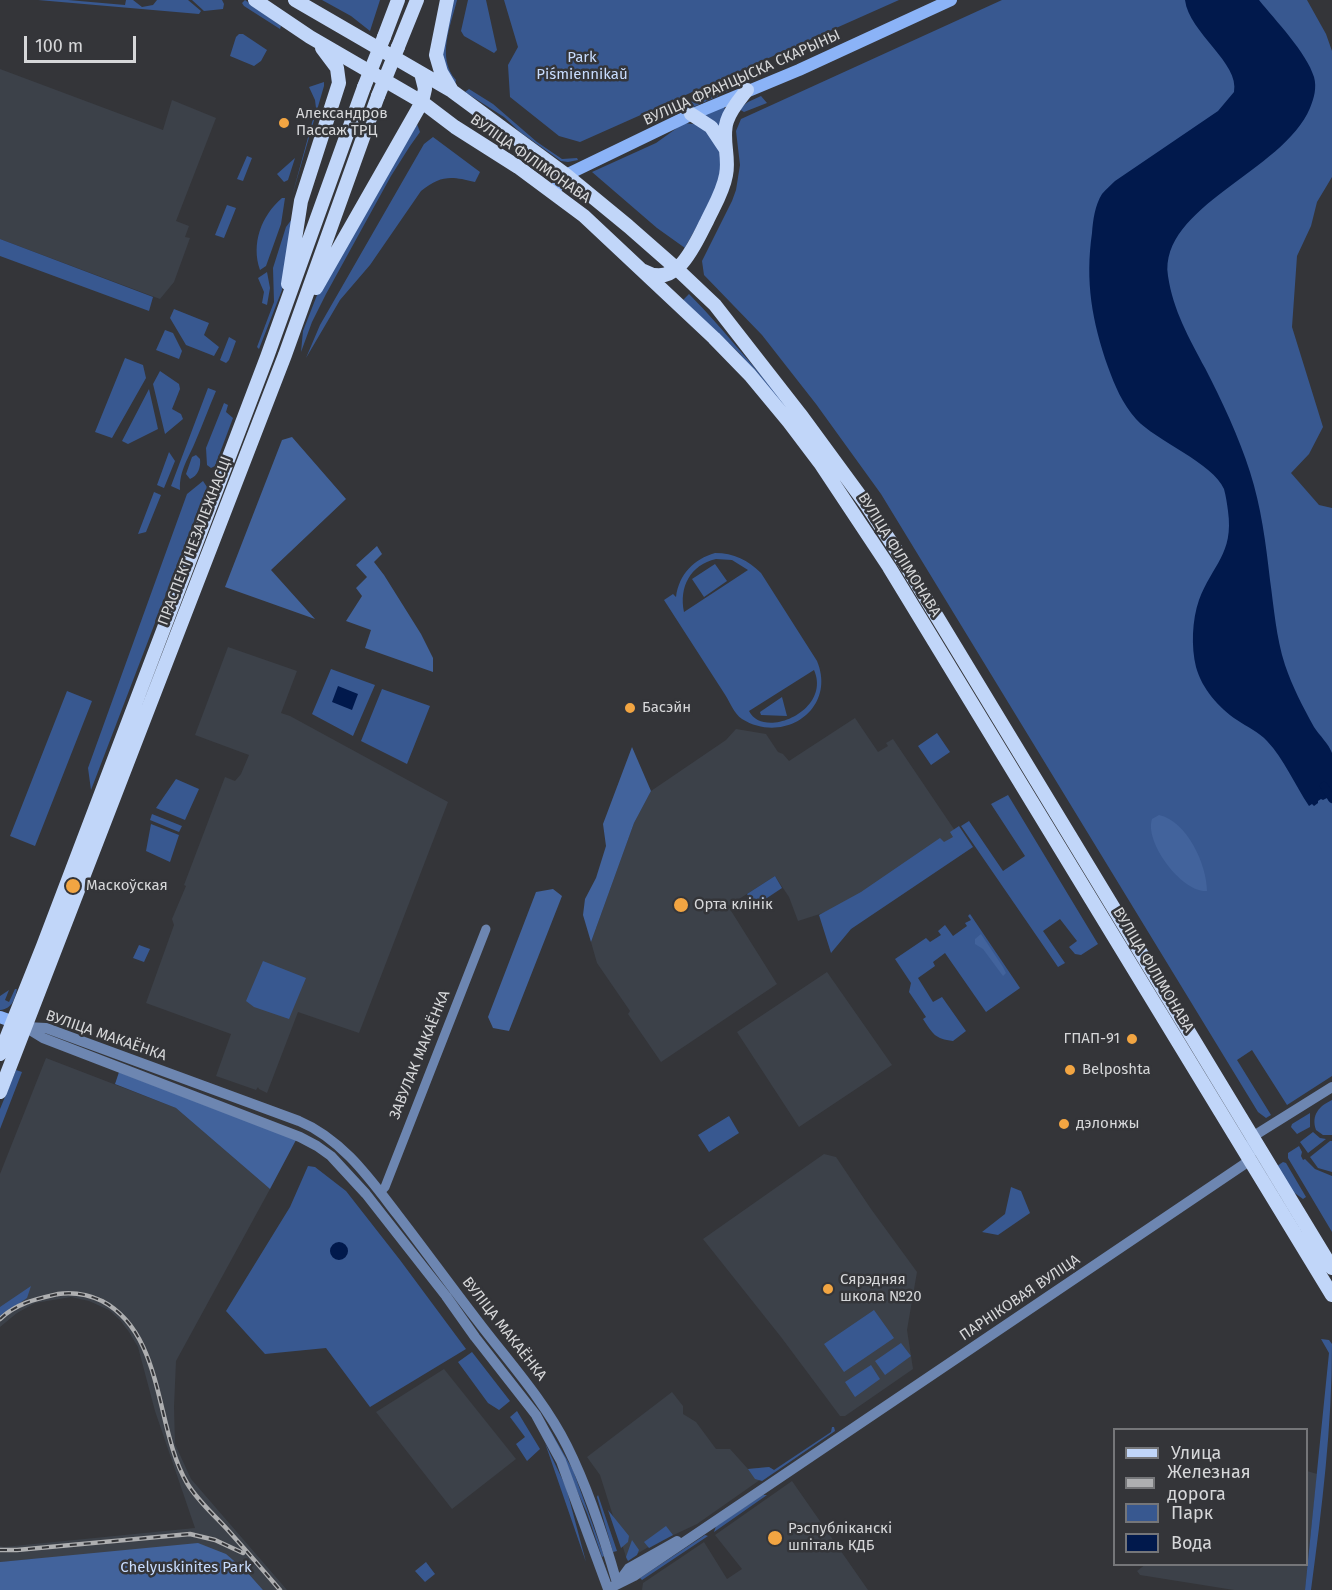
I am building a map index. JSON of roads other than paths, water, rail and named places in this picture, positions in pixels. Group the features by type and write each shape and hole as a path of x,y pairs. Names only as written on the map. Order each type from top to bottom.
{"main road":[{"name":"ВУЛІЦА ФІЛІМОНАВА","path":"255,0 310,37 422,102 584,216 736,359 789,422 889,567 1332,1295"},
{"name":"ВУЛІЦА ФІЛІМОНАВА","path":"295,0 452,91 566,175 628,226 715,305 832,455 902,559 1332,1268"},
{"path":"313,0 348,29"},
{"path":"386,32 392,0"},
{"name":"ПРАСПЕКТ НЕЗАЛЕЖНАСЦІ","path":"0,1092 13,1022 111,770 398,0"},
{"name":"ПРАСПЕКТ НЕЗАЛЕЖНАСЦІ","path":"0,1054 294,328 378,96 417,0"},
{"path":"447,0 436,55 441,72 452,91"},
{"name":"ВУЛІЦА ФРАНЦЫСКА СКАРЫНЫ","path":"553,192 566,175 691,114 799,70 951,0"},
{"path":"284,309 301,201 339,83 334,63 310,37"},
{"path":"294,328 422,102 425,89 421,73"},
{"path":"642,270 659,276 669,273 677,269 690,253 722,191 727,172 724,136 728,118 747,90"},
{"path":"691,114 714,131 727,152"},
{"path":"820,464 832,455"},
{"path":"1008,763 1020,755"},
{"path":"1057,844 1070,836"},
{"path":"1147,993 1160,986"}],"street":[{"name":"ЗАВУЛАК МАКАЁНКА","path":"380,1192 385,1186 486,928"},
{"name":"ВУЛІЦА МАКАЁНКА","path":"13,1022 46,1028 299,1121 316,1129 337,1144 380,1192 533,1391 555,1425 592,1504 613,1588"},
{"name":"ВУЛІЦА МАКАЁНКА","path":"13,1022 43,1038 278,1128 310,1142 331,1156 366,1194 540,1422 561,1461 613,1588"},
{"path":"1249,1161 1252,1137 1332,1087"},
{"path":"310,1142 316,1129"},
{"name":"ПАРНІКОВАЯ ВУЛІЦА","path":"613,1588 1249,1161"},
{"path":"523,1399 533,1391"}],"water":[{"path":"1185,0 1259,0 1298,47 1315,81 1315,93 1310,108 1296,131 1251,171 1202,209 1183,229 1170,251 1168,276 1182,324 1224,406 1250,472 1263,525 1279,644 1285,665 1294,689 1310,719 1332,753 1332,794 1318,801 1314,806 1312,804 1309,806 1267,741 1224,710 1207,690 1199,675 1193,651 1194,625 1199,600 1221,558 1228,538 1228,511 1224,489 1218,479 1208,470 1145,427 1127,407 1108,367 1091,301 1090,251 1095,213 1102,194 1115,181 1218,111 1234,92 1234,81 1229,70 1195,24 1188,12"},
{"path":"338,686 358,694 352,710 332,702"},
{"path":"339,1242 345,1245 348,1251 345,1257 339,1260 333,1257 330,1251 333,1245"}],"waterway":[{"path":"1324,786 1332,799"}],"railway":[{"path":"0,1319 27,1302 69,1293 85,1295 102,1301 122,1316 137,1336 148,1359 169,1436 187,1483 200,1501 280,1590"},
{"path":"0,1550 190,1534 215,1540 243,1553"}],"place":[{"name":"Александров Пассаж ТРЦ","path":"284,123"},
{"name":"Басэйн","path":"630,708"},
{"name":"Маскоўская","path":"73,886"},
{"name":"Орта клінік","path":"681,905"},
{"name":"ГПАП-91","path":"1132,1039"},
{"name":"Belposhta","path":"1070,1070"},
{"name":"дэлонжы","path":"1064,1124"},
{"name":"Сярэдняя школа №20","path":"828,1289"},
{"name":"Рэспубліканскі шпіталь КДБ","path":"775,1538"}],"park label":[{"name":"Park Piśmiennikaŭ","path":"582,66"},
{"name":"Chelyuskinites Park","path":"186,1568"}]}
